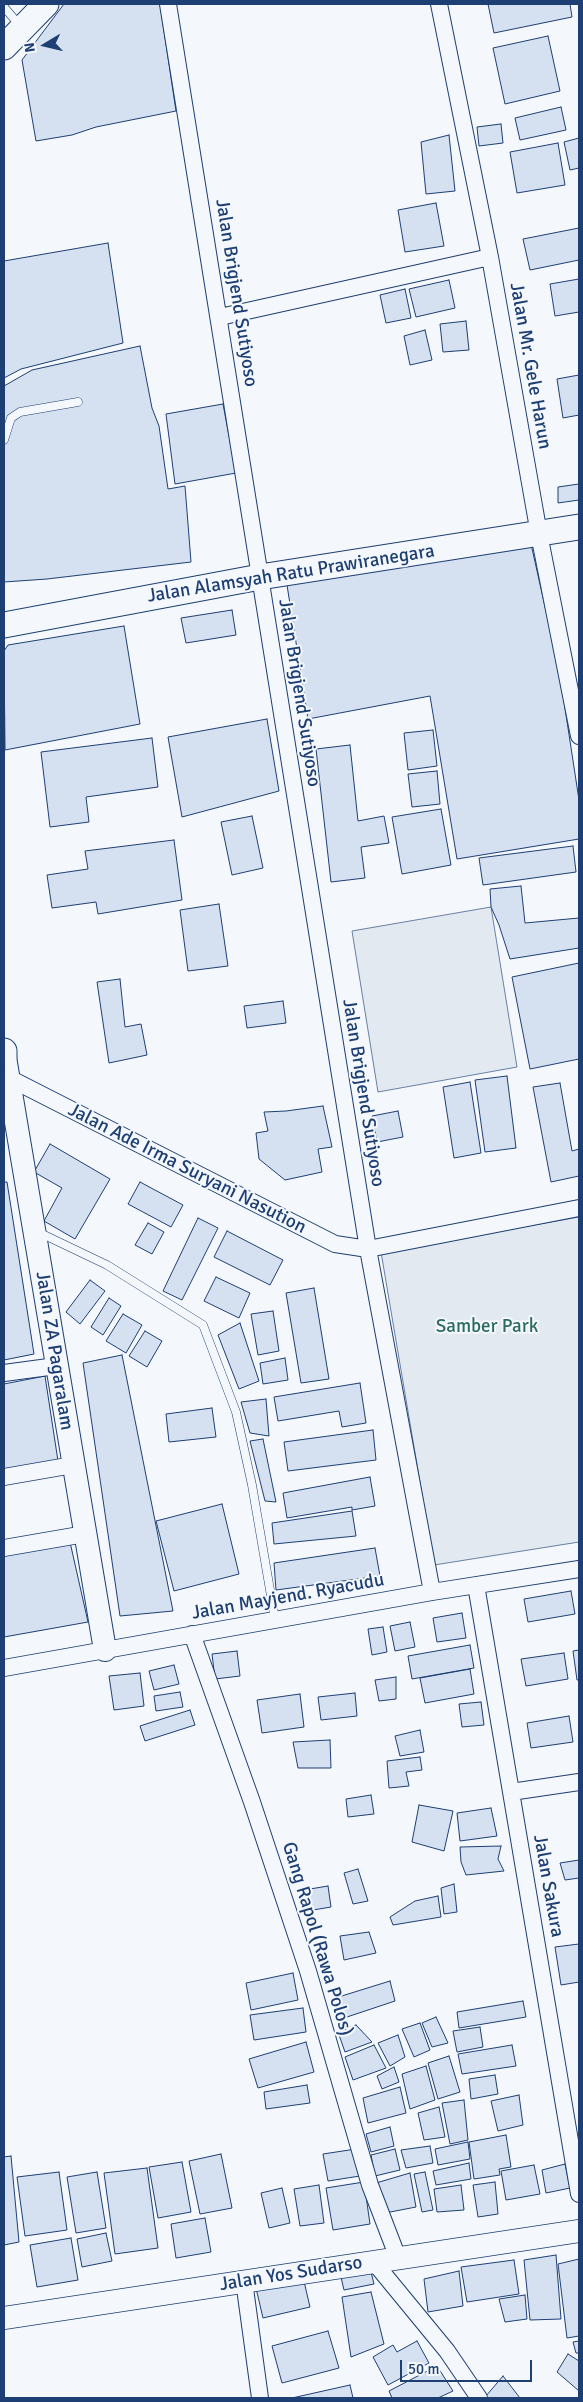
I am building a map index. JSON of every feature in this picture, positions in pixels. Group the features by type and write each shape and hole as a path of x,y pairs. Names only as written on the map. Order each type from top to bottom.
{"main road":[{"path":"4,47 46,4"},
{"name":"Jalan Alamsyah Ratu Prawiranegara","path":"4,625 260,577 579,527"}],"street":[{"name":"Jalan Brigjend Sutiyoso","path":"168,4 220,317 368,1249 432,1592"},
{"name":"Jalan Mr. Gele Harun","path":"439,4 490,257 539,534 579,736"},
{"path":"220,317 490,257"},
{"name":"Jalan Ade Irma Suryani Nasution","path":"5,1061 327,1241 349,1248 368,1249 579,1208"},
{"name":"Jalan ZA Pagaralam","path":"5,1061 105,1650"},
{"path":"4,1374 56,1366"},
{"path":"4,1477 73,1465"},
{"path":"4,1548 85,1534"},
{"name":"Jalan Mayjend. Ryacudu","path":"4,1668 432,1592 579,1569"},
{"name":"Jalan Sakura","path":"476,1585 579,2194"},
{"name":"Gang Rapol (Rawa Polos)","path":"192,1634 265,1839 308,1971 370,2185 398,2258"},
{"path":"511,1792 579,1782"},
{"name":"Jalan Yos Sudarso","path":"4,2318 579,2231"},
{"path":"373,2261 447,2351 479,2398"},
{"path":"244,2281 260,2398"}],"lane":[{"path":"4,7 22,28"},
{"path":"4,440 12,418 20,412 78,402"},
{"path":"34,1230 107,1265 203,1325 236,1412 252,1485 274,1620"}],"green space":[{"path":"491,907 517,1067 378,1092 352,931"},
{"name":"Samber Park","path":"579,1217 579,1542 434,1565 381,1252"}],"building":[{"path":"64,4 160,4 176,111 96,127 72,135 36,141 22,60"},
{"path":"488,4 570,4 572,17 494,33"},
{"path":"548,36 560,91 505,104 493,48"},
{"path":"561,107 566,130 520,140 515,118"},
{"path":"501,124 503,143 479,146 477,127"},
{"path":"449,135 455,191 426,194 421,142"},
{"path":"579,138 579,168 570,170 564,142"},
{"path":"558,143 565,185 517,193 510,152"},
{"path":"436,203 444,246 405,252 398,210"},
{"path":"579,228 579,260 530,270 523,239"},
{"path":"108,243 123,343 21,369 4,378 4,261"},
{"path":"579,279 579,312 555,316 550,284"},
{"path":"449,280 455,308 416,317 409,289"},
{"path":"405,289 411,318 386,323 380,295"},
{"path":"466,321 469,350 443,352 440,324"},
{"path":"425,330 432,360 410,365 404,336"},
{"path":"140,346 152,408 159,426 168,489 185,486 191,562 47,579 4,582 4,386 32,370"},
{"path":"579,375 579,415 563,418 557,379"},
{"path":"223,404 236,473 175,484 166,414"},
{"path":"579,484 579,500 558,503 558,487"},
{"path":"531,544 559,669 579,800 579,839 457,859 430,696 308,719 287,585"},
{"path":"232,610 236,635 186,643 181,618"},
{"path":"124,626 140,724 5,750 4,651 8,645"},
{"path":"267,719 279,791 182,817 168,737"},
{"path":"433,730 437,766 408,770 404,733"},
{"path":"152,738 158,787 86,797 89,822 50,827 41,752"},
{"path":"350,745 358,821 384,816 389,843 361,847 365,878 331,882 316,749"},
{"path":"437,771 440,804 412,807 408,774"},
{"path":"441,809 451,865 402,874 392,817"},
{"path":"252,816 263,868 232,875 221,822"},
{"path":"174,840 182,900 98,914 96,902 52,908 47,875 88,869 85,851"},
{"path":"573,846 576,872 483,885 479,858"},
{"path":"521,886 525,923 579,918 579,948 510,959 491,907 490,889"},
{"path":"219,904 228,966 188,971 180,910"},
{"path":"579,963 579,1059 530,1069 512,977"},
{"path":"120,979 125,1027 141,1024 147,1055 109,1063 97,982"},
{"path":"283,1001 286,1023 247,1028 244,1006"},
{"path":"507,1076 516,1148 485,1152 475,1080"},
{"path":"470,1082 481,1153 454,1158 443,1087"},
{"path":"560,1083 572,1151 579,1149 579,1176 551,1182 533,1087"},
{"path":"323,1106 332,1147 318,1149 322,1172 285,1180 259,1159 256,1133 268,1131 264,1112"},
{"path":"398,1111 403,1137 377,1142 372,1116"},
{"path":"50,1144 110,1179 75,1239 44,1221 62,1188 34,1172"},
{"path":"4,1182 7,1182 34,1354 4,1360"},
{"path":"140,1182 183,1205 171,1227 128,1204"},
{"path":"198,1218 218,1228 182,1300 163,1291"},
{"path":"148,1223 164,1232 152,1254 135,1245"},
{"path":"227,1231 283,1260 270,1285 214,1257"},
{"path":"216,1277 250,1293 239,1318 204,1301"},
{"path":"90,1280 105,1291 80,1324 66,1312"},
{"path":"314,1288 329,1379 301,1383 286,1293"},
{"path":"109,1298 121,1306 103,1335 91,1327"},
{"path":"273,1311 279,1351 258,1355 251,1314"},
{"path":"123,1314 142,1325 126,1353 106,1341"},
{"path":"240,1323 259,1381 239,1389 218,1335"},
{"path":"145,1331 162,1341 147,1367 129,1356"},
{"path":"122,1355 173,1611 120,1616 83,1363"},
{"path":"285,1358 288,1380 263,1384 260,1363"},
{"path":"45,1376 58,1461 4,1471 4,1384"},
{"path":"360,1383 366,1423 342,1427 339,1411 278,1421 274,1397"},
{"path":"266,1399 269,1436 250,1433 241,1402"},
{"path":"212,1408 216,1437 169,1442 166,1414"},
{"path":"373,1430 376,1460 288,1471 284,1442"},
{"path":"263,1439 276,1502 265,1501 250,1441"},
{"path":"370,1477 375,1506 352,1510 352,1507 287,1518 283,1493"},
{"path":"222,1504 239,1574 174,1591 156,1521"},
{"path":"352,1511 356,1536 274,1544 272,1523"},
{"path":"70,1542 88,1622 4,1637 4,1555"},
{"path":"375,1548 380,1576 276,1590 274,1563"},
{"path":"571,1591 575,1614 528,1622 524,1599"},
{"path":"462,1613 466,1638 437,1642 433,1618"},
{"path":"410,1622 415,1647 395,1651 390,1626"},
{"path":"383,1627 387,1652 372,1655 368,1629"},
{"path":"470,1645 474,1668 412,1679 408,1656"},
{"path":"579,1650 579,1680 577,1680 573,1651"},
{"path":"237,1651 240,1676 215,1679 212,1654"},
{"path":"564,1653 568,1679 526,1686 521,1659"},
{"path":"174,1665 179,1684 154,1690 149,1671"},
{"path":"470,1669 474,1694 425,1703 420,1678"},
{"path":"140,1673 144,1706 114,1710 109,1676"},
{"path":"396,1677 396,1699 379,1701 375,1680"},
{"path":"180,1692 183,1707 156,1711 154,1696"},
{"path":"355,1693 357,1716 321,1720 318,1697"},
{"path":"300,1694 304,1727 262,1733 257,1700"},
{"path":"481,1702 484,1725 462,1727 459,1704"},
{"path":"190,1710 195,1725 145,1741 140,1726"},
{"path":"569,1716 573,1742 531,1748 527,1723"},
{"path":"420,1730 424,1752 400,1756 395,1736"},
{"path":"330,1740 331,1768 298,1768 293,1742"},
{"path":"420,1757 422,1770 406,1772 409,1786 389,1788 387,1761"},
{"path":"371,1795 374,1814 348,1817 346,1799"},
{"path":"419,1805 453,1811 444,1851 412,1842"},
{"path":"491,1808 497,1836 460,1841 457,1813"},
{"path":"501,1846 498,1859 504,1871 466,1875 461,1862 460,1847"},
{"path":"579,1860 579,1878 565,1880 560,1863"},
{"path":"358,1869 368,1901 353,1904 344,1873"},
{"path":"454,1884 457,1912 444,1914 441,1888"},
{"path":"328,1886 331,1907 307,1911 304,1890"},
{"path":"438,1896 441,1917 393,1925 390,1917 415,1901"},
{"path":"369,1932 376,1953 344,1960 340,1936"},
{"path":"579,1944 579,1982 561,1985 555,1947"},
{"path":"293,1973 298,2000 251,2010 246,1983"},
{"path":"390,1981 395,2001 344,2018 332,1999"},
{"path":"523,2001 526,2017 459,2028 457,2012"},
{"path":"303,2008 306,2032 254,2040 250,2015"},
{"path":"436,2017 448,2043 432,2047 422,2023"},
{"path":"420,2023 430,2050 414,2057 402,2029"},
{"path":"356,2025 372,2042 345,2052 338,2032"},
{"path":"480,2027 483,2047 457,2052 453,2031"},
{"path":"398,2035 405,2057 390,2066 378,2043"},
{"path":"306,2042 314,2072 258,2088 249,2059"},
{"path":"374,2045 386,2068 353,2080 345,2057"},
{"path":"512,2045 516,2066 462,2074 458,2054"},
{"path":"449,2056 460,2092 438,2099 428,2063"},
{"path":"426,2066 435,2100 410,2109 402,2074"},
{"path":"394,2067 399,2082 382,2089 377,2076"},
{"path":"495,2075 498,2094 471,2099 469,2079"},
{"path":"307,2085 310,2103 266,2109 264,2092"},
{"path":"400,2087 406,2113 368,2123 363,2098"},
{"path":"519,2095 523,2125 498,2131 491,2101"},
{"path":"464,2100 468,2140 450,2144 442,2103"},
{"path":"439,2107 445,2137 424,2140 418,2113"},
{"path":"390,2127 394,2146 371,2152 366,2134"},
{"path":"506,2135 511,2167 499,2169 500,2175 474,2179 469,2142"},
{"path":"468,2142 470,2159 438,2165 435,2149"},
{"path":"430,2146 433,2163 406,2168 401,2150"},
{"path":"356,2149 360,2176 328,2181 323,2154"},
{"path":"395,2149 400,2170 375,2176 371,2155"},
{"path":"221,2154 232,2208 200,2214 189,2161"},
{"path":"11,2156 19,2242 4,2245 4,2157"},
{"path":"182,2162 191,2212 158,2218 149,2167"},
{"path":"469,2163 471,2179 436,2185 433,2171"},
{"path":"565,2164 570,2188 546,2193 542,2170"},
{"path":"534,2165 540,2194 506,2200 501,2171"},
{"path":"147,2168 158,2248 115,2254 104,2173"},
{"path":"59,2172 67,2230 25,2236 17,2177"},
{"path":"97,2172 106,2228 76,2233 67,2177"},
{"path":"425,2172 433,2210 422,2212 414,2174"},
{"path":"410,2173 416,2207 385,2213 376,2183"},
{"path":"364,2182 370,2224 333,2230 326,2188"},
{"path":"495,2182 498,2214 478,2217 473,2185"},
{"path":"319,2185 324,2223 300,2226 294,2189"},
{"path":"461,2185 464,2210 437,2212 434,2189"},
{"path":"282,2188 290,2223 269,2228 261,2193"},
{"path":"205,2218 211,2252 176,2258 171,2224"},
{"path":"106,2233 112,2261 82,2267 77,2239"},
{"path":"71,2238 78,2280 37,2287 30,2245"},
{"path":"556,2255 561,2319 530,2320 524,2260"},
{"path":"579,2259 579,2336 567,2338 558,2264"},
{"path":"514,2260 519,2294 467,2302 461,2267"},
{"path":"370,2268 374,2284 344,2290 340,2273"},
{"path":"459,2271 463,2306 428,2312 424,2279"},
{"path":"303,2277 310,2307 263,2318 256,2288"},
{"path":"371,2292 384,2344 351,2357 342,2297"},
{"path":"525,2295 527,2319 505,2322 499,2299"},
{"path":"328,2331 339,2368 282,2383 272,2346"},
{"path":"417,2341 429,2363 388,2385 373,2357 393,2345 397,2352"},
{"path":"579,2341 579,2353 576,2353 573,2342"},
{"path":"568,2354 579,2361 579,2391 557,2372"},
{"path":"437,2366 453,2391 438,2398 392,2398 389,2391"},
{"path":"503,2376 520,2398 488,2398 486,2396"},
{"path":"350,2385 353,2398 292,2398"}]}
